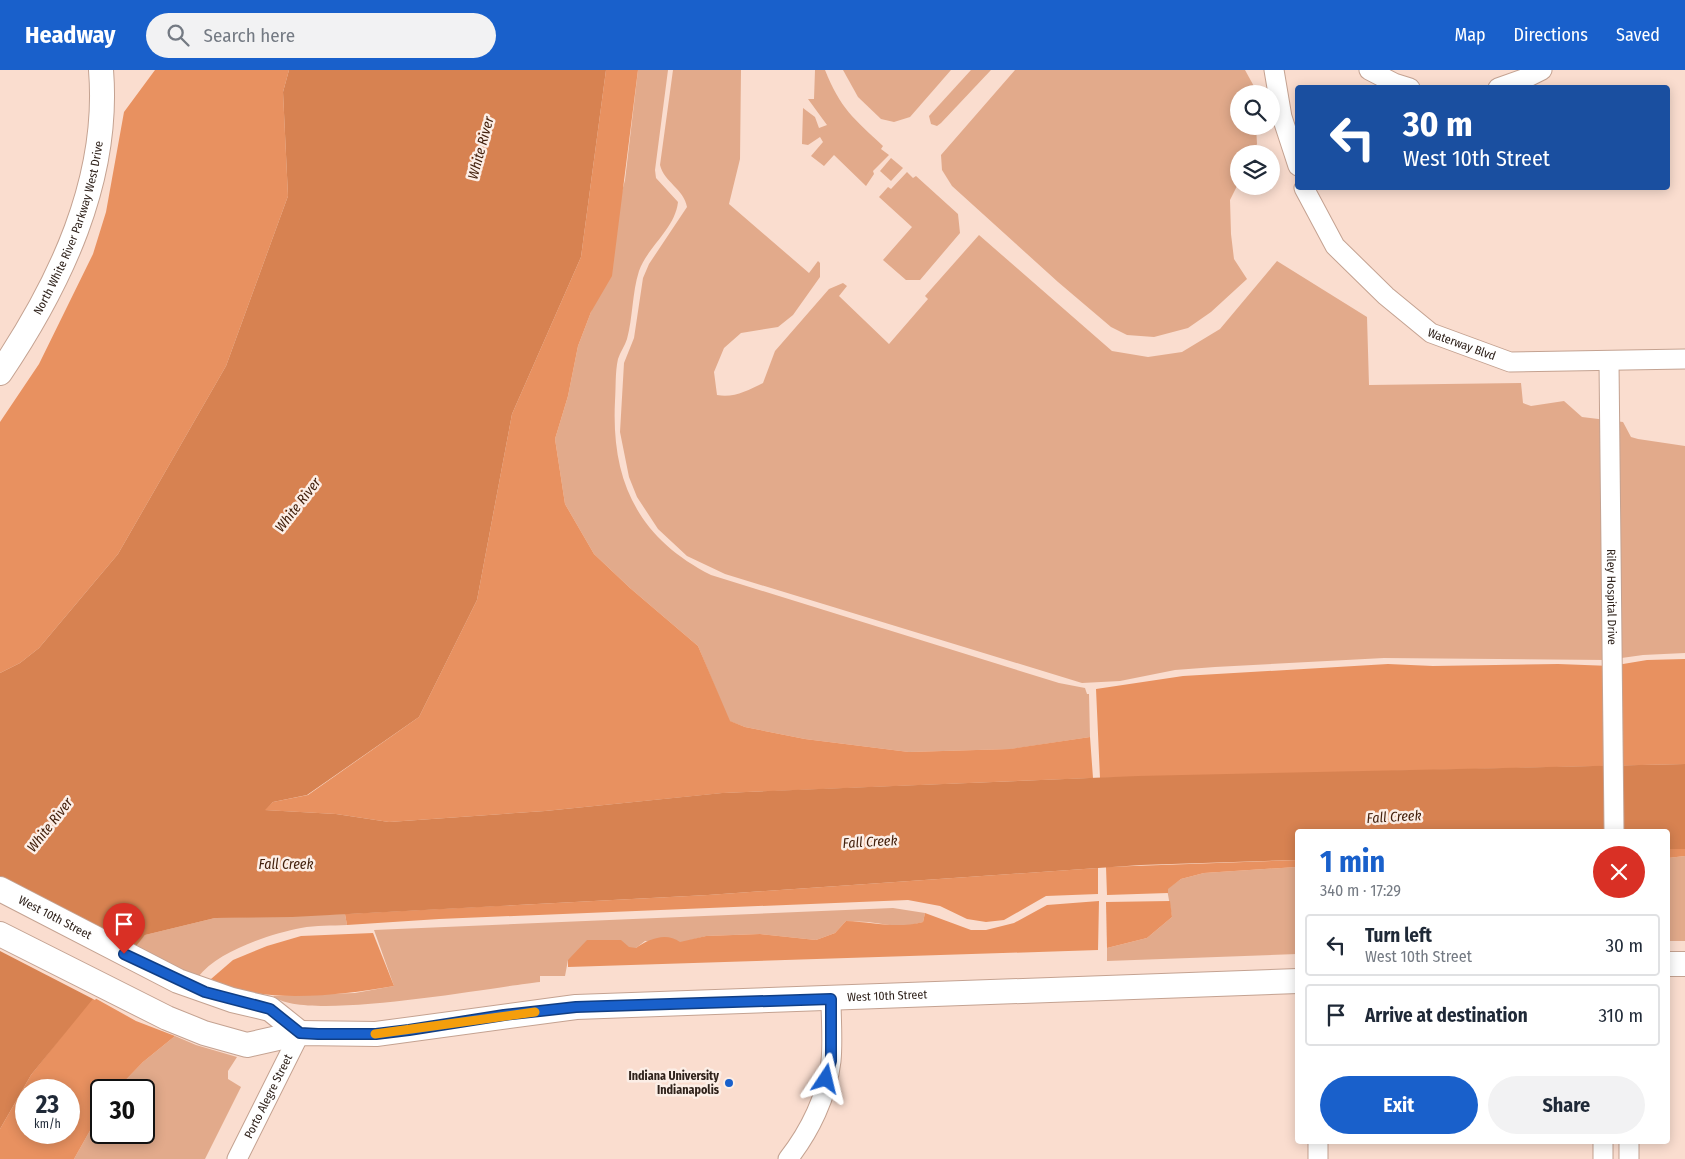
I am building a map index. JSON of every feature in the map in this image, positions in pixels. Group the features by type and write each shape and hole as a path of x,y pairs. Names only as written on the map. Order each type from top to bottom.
{"main road":[{"name":"North White River Parkway West Drive","path":"0,372 48,293 77,229 89,186 102,120 101,70"},
{"name":"West 10th Street","path":"0,889 178,981 232,1000 270,1009 300,1033"},
{"name":"West 10th Street","path":"0,934 167,1018 204,1033 247,1045 300,1033 376,1034 576,1007 1295,981"},
{"path":"1670,964 1685,964"}],"street":[{"path":"1274,70 1282,117 1295,157"},
{"path":"1369,70 1400,85"},
{"path":"1506,85 1542,70"},
{"name":"Waterway Blvd","path":"1305,190 1335,246 1386,296 1431,333 1510,362 1609,362 1685,359"},
{"name":"Riley Hospital Drive","path":"1609,362 1614,829"},
{"path":"788,1159 814,1119 822,1097 831,1061 831,999"},
{"name":"Porto Alegre Street","path":"237,1159 300,1033"},
{"path":"1318,1144 1318,1159"},
{"path":"1603,1144 1603,1159"},
{"path":"1629,1144 1629,1159"}],"shaded area":[{"path":"155,70 289,70 283,92 288,196 226,366 118,554 39,648 20,663 0,673 0,422 39,364 93,254 106,212 124,112"},
{"path":"606,70 638,70 612,276 591,312 578,346 568,396 555,439 565,504 594,554 630,588 698,646 730,721 745,727 805,739 909,752 1010,749 1090,737 1093,778 723,793 545,811 389,822 336,814 264,810 273,802 308,795 419,717 477,600 512,414 581,257"},
{"path":"638,70 668,70 655,170 656,178 678,202 672,221 648,253 639,271 629,331 616,369 615,430 618,457 624,481 634,504 647,525 686,560 711,575 1059,683 1085,688 1087,694 1089,694 1090,737 1011,749 909,752 805,739 745,727 729,721 698,646 630,588 594,554 565,504 555,439 568,396 578,346 591,312 625,180"},
{"path":"673,70 741,70 740,159 729,204 809,273 818,261 820,263 820,277 793,315 778,327 741,333 724,348 714,372 717,395 735,395 763,383 775,351 829,289 843,283 847,286 839,296 889,344 928,299 925,296 979,235 1112,351 1148,357 1182,352 1220,329 1277,261 1367,317 1369,385 1521,383 1523,403 1531,406 1564,401 1582,417 1623,422 1631,437 1685,446 1685,653 1643,655 1607,660 1384,658 1175,670 1120,681 1082,683 725,574 687,556 658,529 637,497 629,477 620,432 624,363 634,338 643,278 649,264 687,207 682,195 665,176 660,165"},
{"path":"815,70 825,70 842,104 883,146 881,149 889,155 873,171 874,174 866,186 834,155 824,166 811,156 823,142 820,137 808,145 802,144 803,108 815,117 819,128 827,125 808,99 814,99"},
{"path":"843,70 951,70 910,117 894,122 881,119 858,97"},
{"path":"971,70 991,70 941,123 937,126 931,124 929,116"},
{"path":"1015,70 1245,70 1253,85 1230,85 1230,135 1256,135 1257,144 1230,145 1230,195 1232,195 1230,200 1234,259 1247,279 1211,312 1188,328 1154,337 1127,335 1111,327 1058,282 952,186 942,170 941,155"},
{"path":"891,158 903,168 891,181 880,171"},
{"path":"907,172 913,178 916,176 958,214 960,233 920,280 906,280 883,260 912,227 879,197 888,187 891,189"},
{"path":"1685,659 1685,764 1100,778 1096,689 1183,676 1388,664 1433,666 1558,664 1611,666 1647,660"},
{"path":"1670,849 1685,849 1685,856 1670,858"},
{"path":"1685,856 1685,941 1670,941 1670,858"},
{"path":"1295,860 1295,867 1204,873 1181,879 1168,889 1168,893 1107,895 1106,867"},
{"path":"1295,867 1295,954 1107,961 1107,948 1147,938 1172,917 1167,889 1181,879 1204,873"},
{"path":"1098,868 1098,894 1046,896 1004,920 986,922 967,919 940,906 908,900 439,919 347,925 345,914 708,895"},
{"path":"1099,901 1098,950 568,967 568,960 587,940 621,940 629,947 636,948 646,942 663,937 669,937 680,942 706,936 760,934 816,940 835,933 846,921 894,925 913,924 923,922 925,913 971,930 986,930 1014,923 1047,905"},
{"path":"1170,901 1172,917 1147,938 1107,948 1106,902"},
{"path":"893,908 925,913 923,922 904,927 846,921 835,933 816,940 759,934 706,936 680,943 645,941 636,948 568,960 565,976 540,976 540,982 400,1001 321,1006 291,1003 273,996 355,993 394,986 374,930"},
{"path":"345,914 347,925 307,927 260,939 245,945 218,959 198,977 175,969 134,947 145,935 215,918"},
{"path":"373,933 394,986 326,995 301,996 252,993 211,979 233,960 267,946 301,936"},
{"path":"93,997 136,1021 175,1036 143,1062 127,1079 90,1079 90,1131 74,1159 0,1159 0,1129 15,1103 15,1144 80,1144 80,1079 29,1079"},
{"path":"175,1036 196,1045 237,1057 228,1071 228,1079 241,1087 205,1159 74,1159 90,1131 90,1144 155,1144 155,1079 127,1079 143,1062"}],"water":[{"path":"289,70 606,70 581,257 512,414 477,600 419,717 307,795 273,802 265,810 336,814 389,822 545,811 722,793 1138,776 1685,764 1685,849 1670,849 1670,829 1295,829 1295,860 1141,865 708,895 292,917 215,918 145,935 29,1079 15,1079 15,1103 0,1129 0,673 20,663 39,648 118,554 226,366 288,196 283,92"}],"pier":[{"path":"0,877 137,948 95,1000 0,951"}],"slow traffic":[{"path":"375,1034 535,1012"}],"place":[{"name":"Indiana University Indianapolis","path":"729,1083"}],"route":[{"path":"124,954 178,981 205,992 270,1009 300,1033 376,1034 504,1015 576,1007 831,999 831,1061 826,1079"}],"water label":[{"name":"White River","path":"481,148"},
{"name":"White River","path":"298,505"},
{"name":"Fall Creek","path":"1394,817"},
{"name":"White River","path":"50,825"},
{"name":"Fall Creek","path":"870,842"},
{"name":"Fall Creek","path":"286,864"}]}
